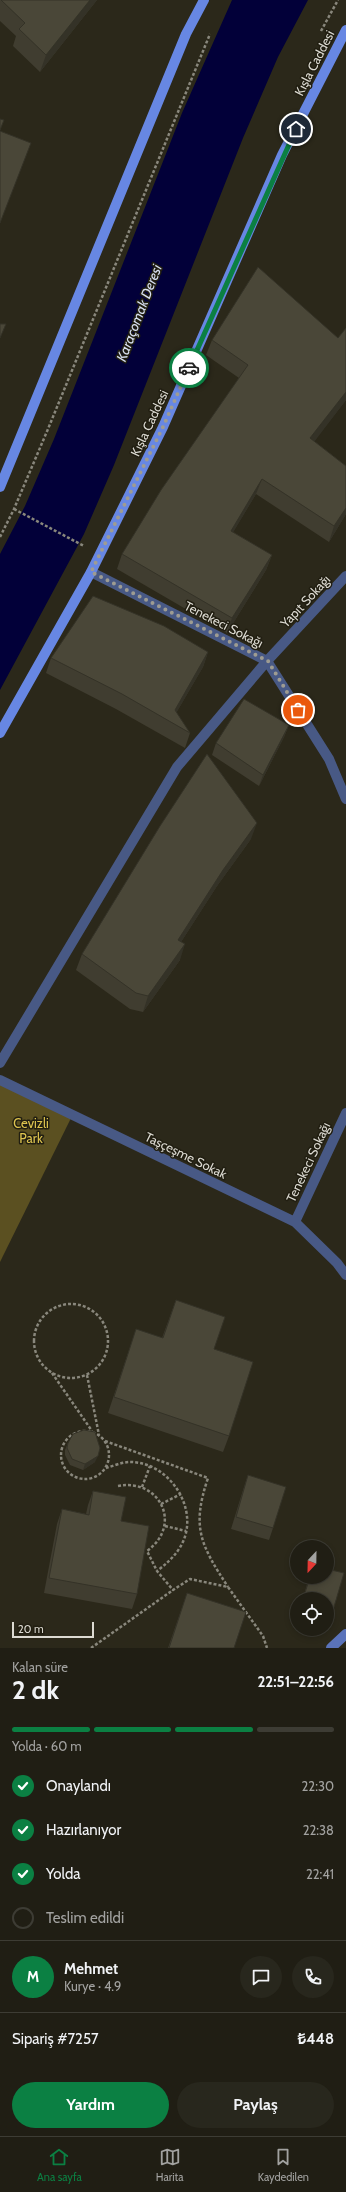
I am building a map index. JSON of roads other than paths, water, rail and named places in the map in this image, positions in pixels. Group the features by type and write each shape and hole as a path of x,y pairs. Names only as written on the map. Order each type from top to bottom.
{"main road":[{"path":"0,486 186,34 201,1"},
{"name":"Kışla Caddesi","path":"0,733 91,572 163,427 282,155 346,30"},
{"path":"331,1648 346,1634"}],"street":[{"name":"Tenekeci Sokağı","path":"91,572 268,661 329,759 346,799"},
{"name":"Yapıt Sokağı","path":"0,1063 177,767 268,661 346,576"},
{"name":"Taşçeşme Sokak","path":"0,1080 294,1222 338,1263 346,1276"},
{"name":"Tenekeci Sokağı","path":"294,1222 346,1113"}],"water":[{"name":"Karaçomak Deresi","path":"232,0 308,0 278,57 243,138 114,465 84,534 0,690 0,554 25,506 54,439 182,113"}],"park label":[{"name":"Cevizli Park","path":"31,1130"}]}
